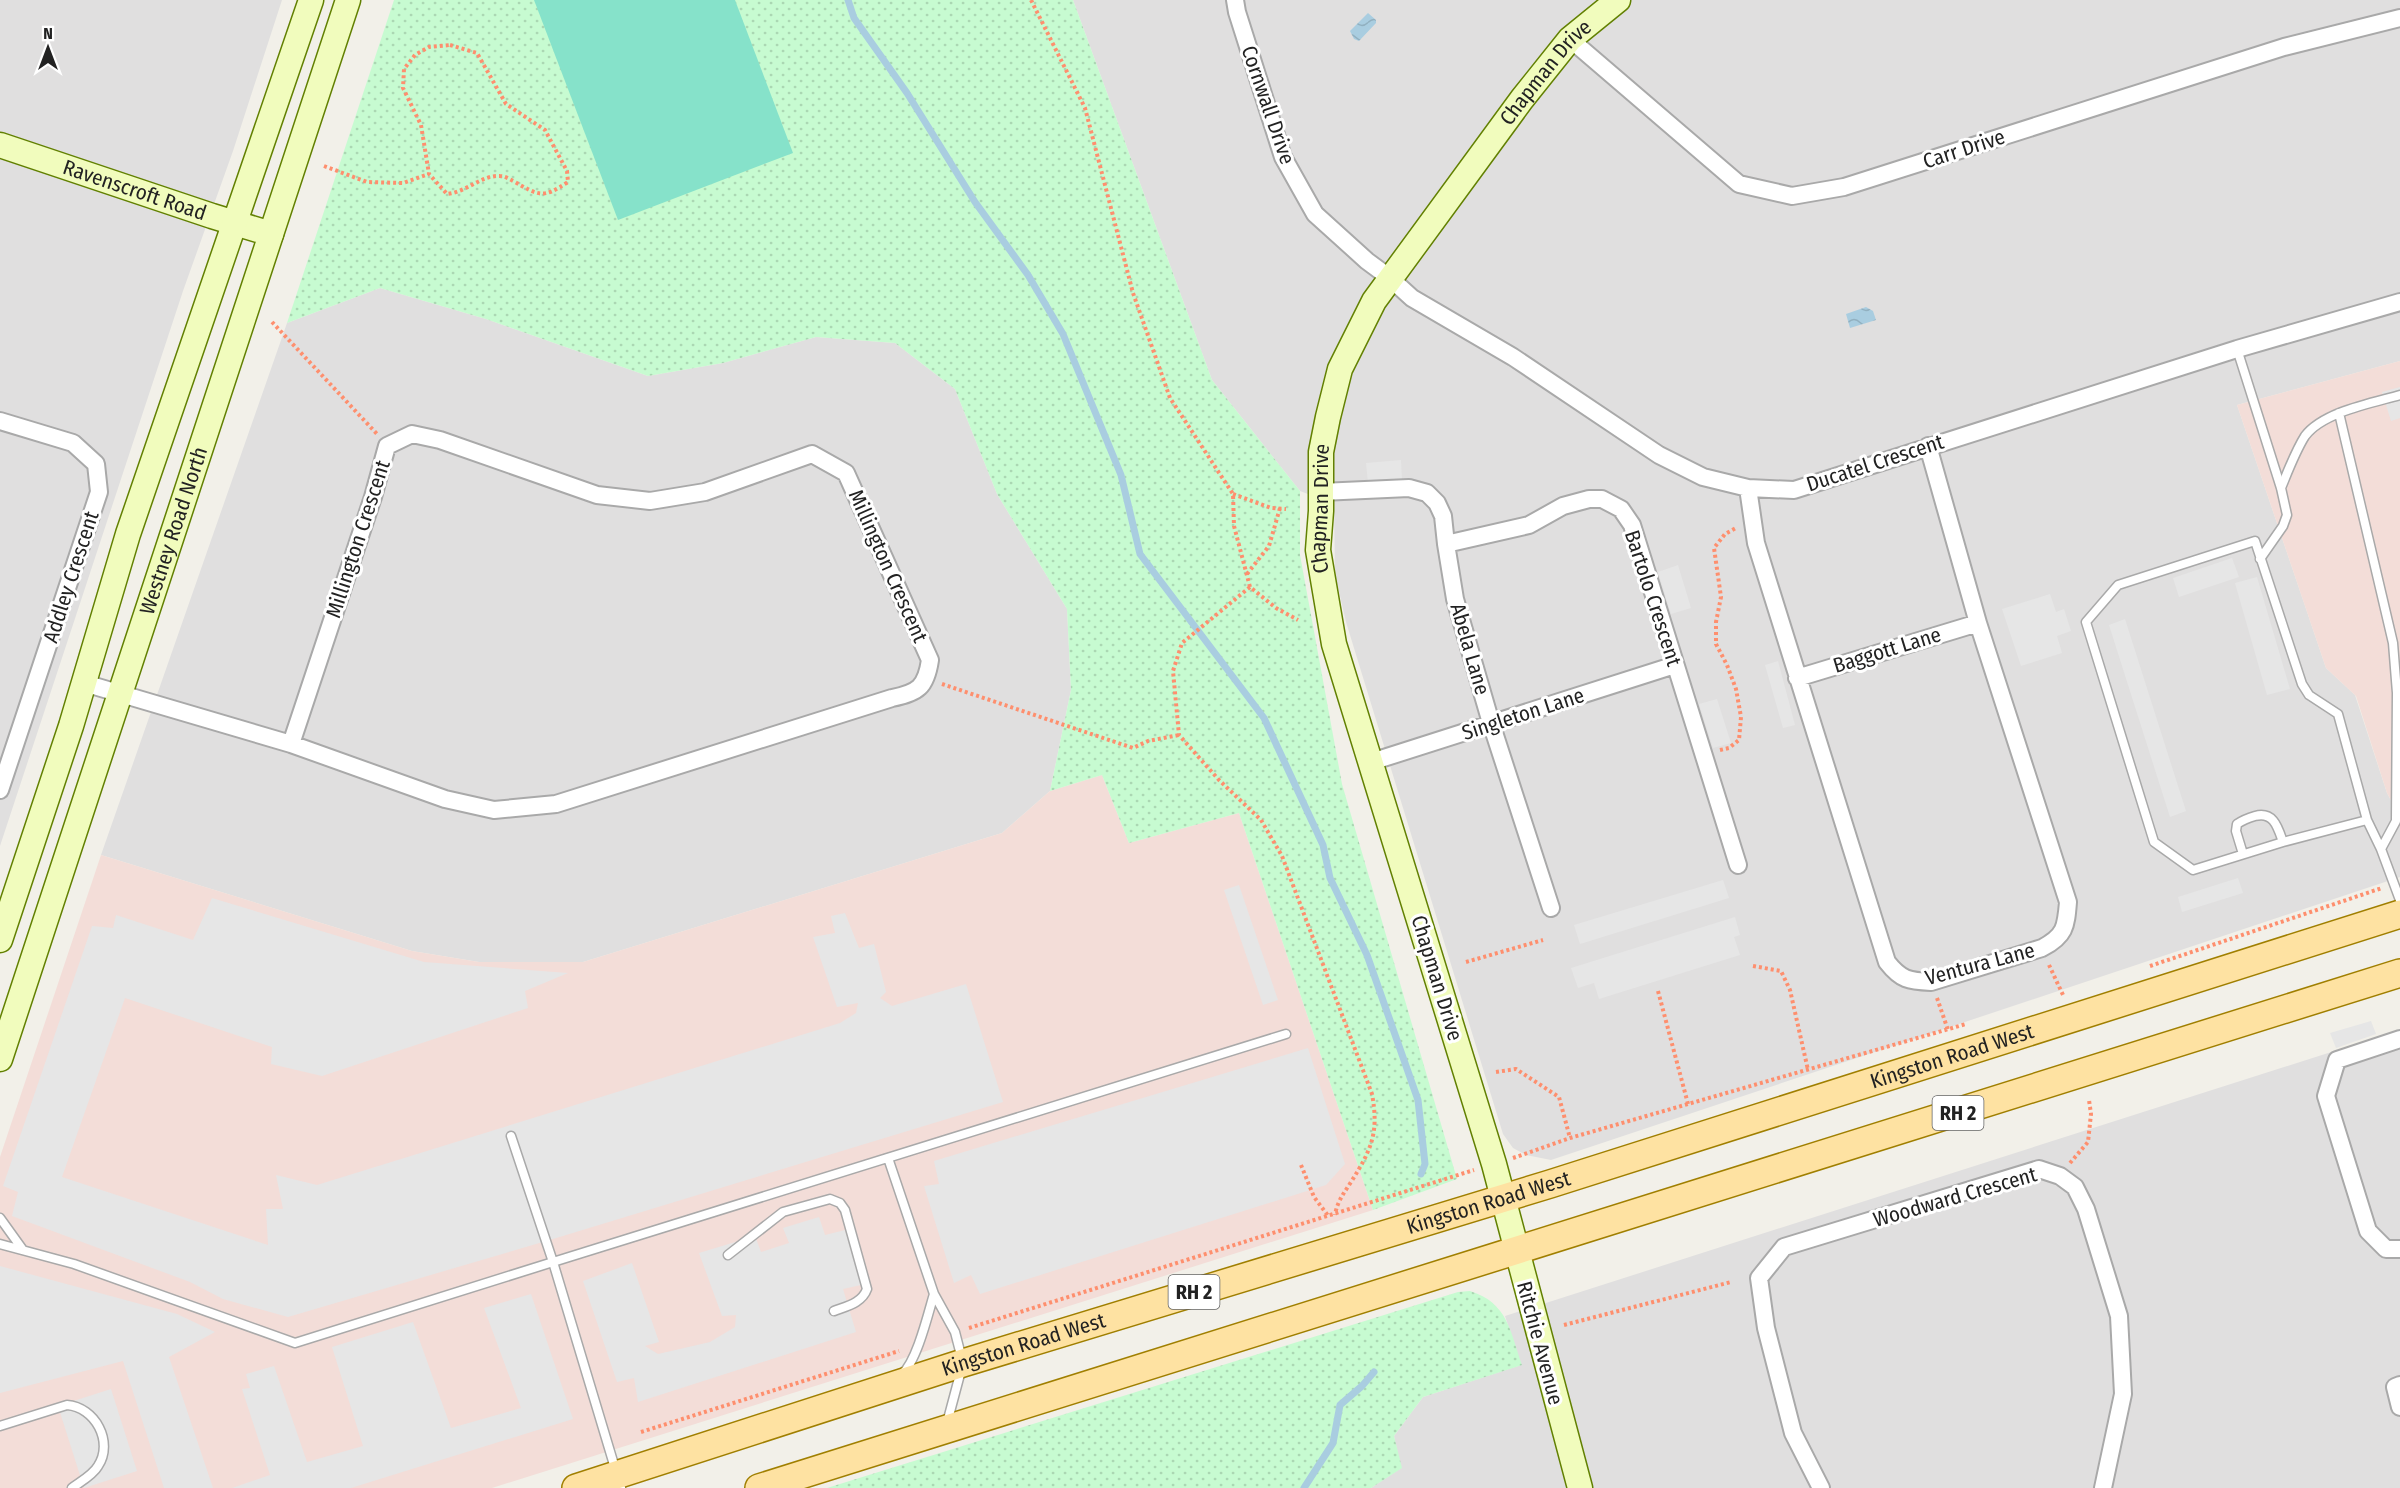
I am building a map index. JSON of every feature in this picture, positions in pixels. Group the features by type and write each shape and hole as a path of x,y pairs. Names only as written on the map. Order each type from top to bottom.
{"main road":[{"name":"Westney Road North","path":"0,940 84,683 128,534 311,0"},
{"name":"Westney Road North","path":"0,1059 348,0"},
{"name":"Chapman Drive","path":"1503,1198 1334,644 1318,550 1321,452 1340,369 1374,301 1522,99 1570,39 1618,0"},
{"name":"Ravenscroft Road","path":"0,145 271,234"},
{"path":"27,859 62,869"},
{"name":"Kingston Road West","path":"576,1488 619,1481 963,1363 1503,1198 2400,914"},
{"name":"RH 2","path":"759,1488 2400,973"},
{"name":"Ritchie Avenue","path":"1503,1198 1580,1488"}],"street":[{"name":"Cornwall Drive","path":"1235,0 1283,157 1315,214 1367,261 1390,278"},
{"name":"Carr Drive","path":"1570,39 1739,184 1792,196 1844,187 2284,47 2400,18"},
{"name":"Ducatel Crescent","path":"1390,278 1412,298 1513,357 1659,455 1702,477 1748,488 1794,490 2237,349 2400,302"},
{"name":"Addley Crescent","path":"0,421 73,443 96,464 99,492 0,790"},
{"name":"Millington Crescent","path":"291,744 373,497 387,446 412,434 440,440 597,495 650,501 705,492 812,454 846,473 930,660 927,680"},
{"name":"Ventura Lane","path":"1748,488 1756,543 1887,962 1898,976 1915,981 1931,982 2042,948 2057,940 2066,926 2068,902 1978,623 1928,446"},
{"name":"Abela Lane","path":"1321,492 1409,488 1427,493 1437,503 1443,516 1455,599 1491,723 1551,908"},
{"name":"Bartolo Crescent","path":"1446,544 1529,525 1563,506 1589,499 1602,499 1622,509 1632,525 1738,865"},
{"name":"Baggott Lane","path":"1797,678 1978,623"},
{"name":"Singleton Lane","path":"1371,762 1675,665"},
{"path":"84,683 291,744 444,799 494,810 556,804 880,701 910,695 927,680"},
{"path":"2400,1039 2337,1060 2326,1096 2368,1231 2386,1249 2400,1249"},
{"name":"Woodward Crescent","path":"1821,1488 1793,1433 1766,1328 1759,1278 1784,1247 2039,1169 2060,1176 2075,1187 2086,1209 2120,1316 2123,1394 2103,1488"},
{"path":"2400,1385 2395,1387 2400,1407"}],"lane":[{"path":"2237,349 2281,488 2287,515 2283,526 2260,559"},
{"path":"2281,488 2306,435 2320,424 2339,413 2400,395"},
{"path":"2339,413 2393,643 2397,693 2396,821 2381,849"},
{"path":"2367,820 2283,842 2193,870 2154,842 2086,622 2118,585 2255,541 2302,684 2309,695 2338,714 2367,820 2381,849 2400,900"},
{"path":"2243,854 2236,831 2237,824 2262,814 2276,822 2283,842"},
{"path":"0,1244 74,1264 295,1343 1286,1034"},
{"path":"512,1136 553,1262 619,1481"},
{"path":"888,1158 934,1294 955,1332 963,1363 945,1429"},
{"path":"728,1255 783,1212 830,1199 840,1203 845,1210 867,1289 864,1297 859,1301 834,1311"},
{"path":"0,1218 23,1251"},
{"path":"885,1388 908,1368 924,1332 934,1294"},
{"path":"0,1426 67,1405 75,1406 89,1414 103,1434 105,1452 97,1468 72,1488"}],"path":[{"path":"1030,0 1085,108 1133,293 1170,398 1233,494 1234,526 1250,587 1276,608 1298,620"},
{"path":"450,45 477,53 506,104 545,129 567,171 568,182 549,194 536,193 503,176 487,177 460,192 447,194 429,174 421,125 403,88 404,69 415,55 429,46 450,45"},
{"path":"324,166 367,182 403,183 429,174"},
{"path":"272,322 387,446"},
{"path":"1233,494 1271,507 1286,509"},
{"path":"1246,574 1269,546 1280,508"},
{"path":"1703,754 1730,748 1739,741 1741,717 1736,689 1716,644 1716,622 1722,597 1714,548 1725,534 1737,528"},
{"path":"1250,587 1182,643 1173,671 1179,735 1219,780 1262,820 1282,856 1371,1094 1376,1119 1367,1156 1337,1204 1335,1215"},
{"path":"927,680 1133,748 1148,741 1179,735"},
{"path":"2140,969 2394,884"},
{"path":"1466,962 1543,940"},
{"path":"2042,948 2063,995"},
{"path":"1753,966 1781,971 1790,990 1808,1070"},
{"path":"1658,991 1688,1104"},
{"path":"2052,998 2074,991"},
{"path":"1523,1155 1570,1138 1969,1024"},
{"path":"1496,1072 1516,1068 1559,1097 1570,1138"},
{"path":"2060,1176 2088,1142 2091,1114 2089,1100"},
{"path":"1302,1165 1314,1197 1329,1217"},
{"path":"955,1332 1470,1172"},
{"path":"1564,1325 1731,1282"},
{"path":"640,1432 917,1346"}],"shaded area":[{"path":"0,0 282,0 233,151 183,291 0,846"},
{"path":"1073,0 2400,0 2400,361 2237,405 2326,668 2355,695 2387,793 2400,817 2400,877 1551,1160 1526,1155 1513,1148 1503,1134 1346,622 1335,574 1334,504 1300,491 1212,380"},
{"path":"380,288 486,319 648,376 723,363 816,337 895,343 955,389 997,494 1067,609 1071,690 1050,791 1002,833 583,962 479,962 412,951 101,855 287,323"},
{"path":"2400,361 2400,817 2387,793 2356,696 2326,668 2237,405"},
{"path":"2400,387 2400,418 2391,421 2382,392"},
{"path":"1401,460 1402,480 1368,483 1366,463"},
{"path":"2232,558 2239,577 2179,597 2173,578"},
{"path":"1678,565 1691,608 1671,614 1658,572"},
{"path":"2257,577 2290,689 2267,695 2235,583"},
{"path":"2050,594 2056,612 2064,609 2071,631 2057,636 2062,653 2021,666 2002,609"},
{"path":"2125,619 2186,811 2170,817 2109,625"},
{"path":"1778,661 1795,725 1783,728 1765,665"},
{"path":"1717,699 1731,743 1713,748 1699,704"},
{"path":"1102,775 1129,843 1239,813 1373,1210 492,1488 0,1488 0,1157 101,855 412,951 479,962 583,962 1002,833 1050,791"},
{"path":"2238,878 2243,893 2182,912 2178,897"},
{"path":"1723,880 1729,898 1580,944 1574,925"},
{"path":"1239,885 1278,1000 1263,1005 1224,890"},
{"path":"212,898 424,962 568,973 525,991 528,1008 322,1076 271,1064 272,1047 125,998 62,1177 268,1245 266,1209 283,1209 276,1175 317,1185 840,1023 856,1013 858,1003 837,1007 813,937 835,933 831,916 845,913 859,948 874,944 886,992 880,998 892,1006 966,984 1003,1102 288,1317 223,1299 190,1282 12,1216 18,1192 3,1186 92,926 113,928 116,915 193,940"},
{"path":"1735,917 1740,935 1734,937 1740,955 1599,999 1594,983 1578,988 1571,968"},
{"path":"2371,1021 2376,1034 2336,1048 2330,1033"},
{"path":"2400,1030 2400,1488 1371,1488 1401,1468 1394,1436 1423,1397 1521,1365 1505,1316"},
{"path":"1308,1048 1345,1164 1326,1185 980,1294 971,1275 954,1283 924,1186 939,1184 934,1161"},
{"path":"819,1217 825,1235 845,1230 861,1285 843,1289 856,1332 638,1402 634,1378 617,1382 583,1281 632,1263 659,1342 645,1346 658,1354 710,1342 735,1327 736,1315 722,1316 699,1253 755,1236 761,1252 789,1243 783,1228"},
{"path":"0,1266 177,1314 215,1332 169,1357 213,1488 164,1488 123,1361 0,1393"},
{"path":"531,1294 573,1419 351,1488 232,1488 270,1475 242,1389 250,1388 246,1374 274,1366 307,1462 363,1446 332,1347 413,1322 451,1428 521,1408 484,1308"},
{"path":"111,1389 137,1471 84,1488 58,1406"}],"green space":[{"path":"394,0 1073,0 1212,380 1300,491 1300,555 1342,784 1457,1179 1373,1210 1239,813 1129,843 1102,775 1050,791 1071,690 1067,609 997,494 955,389 895,343 816,337 723,363 648,376 486,319 380,288 287,323"},
{"path":"534,0 735,0 793,153 618,220"},
{"path":"1470,1291 1483,1296 1500,1311 1506,1320 1522,1365 1423,1397 1394,1436 1402,1468 1371,1488 827,1488 1458,1292"}],"water":[{"path":"1368,13 1376,20 1376,23 1359,41 1354,39 1350,31"},
{"path":"1866,307 1873,311 1876,320 1850,328 1846,314"}],"waterway":[{"path":"848,0 854,18 907,93 975,202 1028,275 1063,334 1121,475 1140,554 1264,718 1323,845 1330,878 1367,955 1418,1100 1425,1164 1421,1174"},
{"path":"1304,1488 1333,1443 1340,1405 1374,1372"}]}
